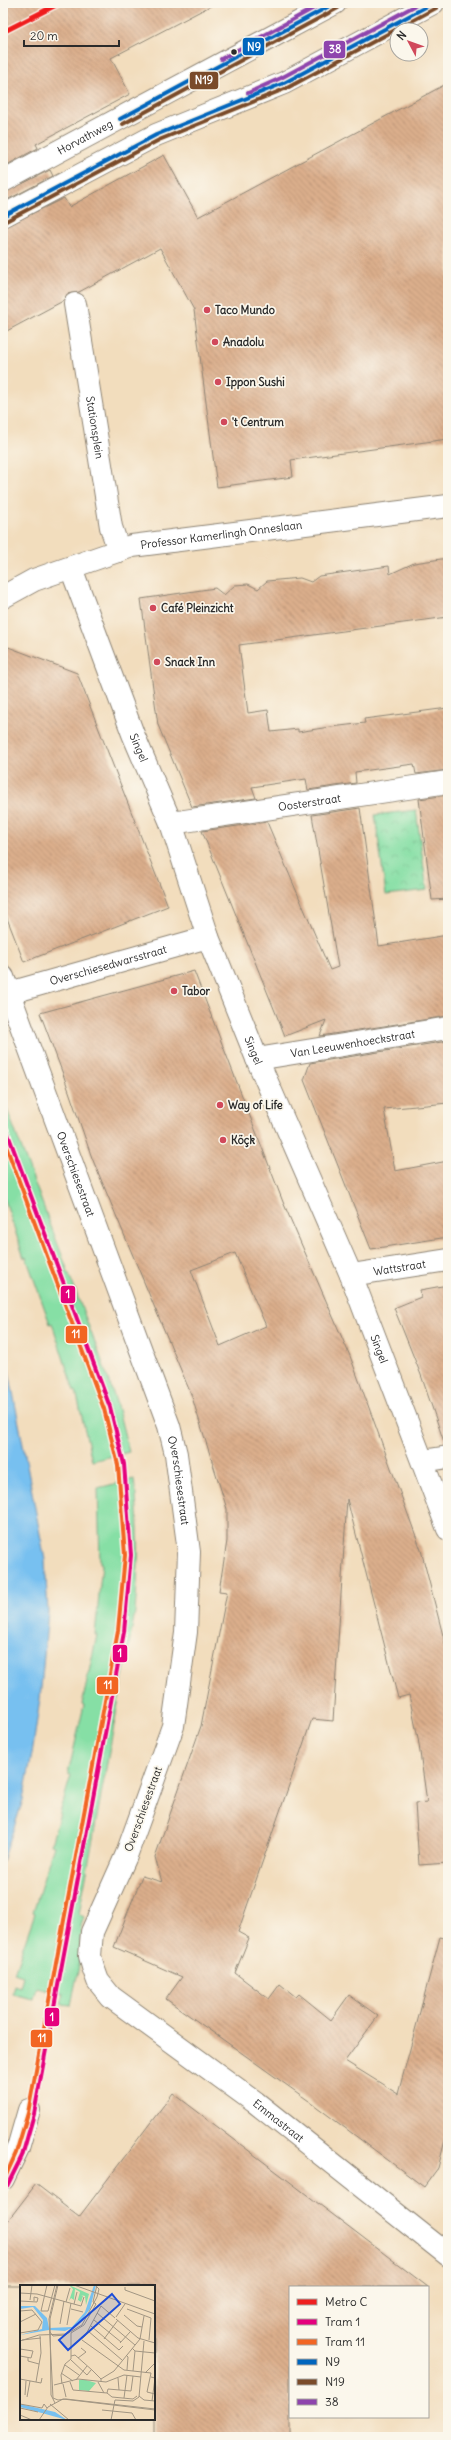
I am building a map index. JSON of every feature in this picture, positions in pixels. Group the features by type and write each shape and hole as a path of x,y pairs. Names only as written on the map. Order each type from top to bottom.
{"street":[{"name":"Horvathweg","path":"3,181 335,3"},
{"path":"3,216 156,135 284,83 433,3"},
{"name":"Stationsplein","path":"75,304 111,526 119,551"},
{"name":"Professor Kamerlingh Onneslaan","path":"3,597 34,580 132,546 448,506"},
{"name":"Singel","path":"71,568 133,734 171,823 208,937 257,1058 351,1275 448,1529"},
{"name":"Oosterstraat","path":"171,823 448,782"},
{"name":"Overschiesedwarsstraat","path":"6,985 208,937"},
{"name":"Overschiesestraat","path":"6,985 170,1426 176,1454 188,1552 186,1632 173,1726 126,1856 92,1932 90,1956 93,1967 106,1992"},
{"name":"Van Leeuwenhoeckstraat","path":"257,1058 448,1028"},
{"name":"Wattstraat","path":"351,1275 448,1260"},
{"path":"423,1461 448,1457"},
{"name":"Emmastraat","path":"106,1992 255,2102 448,2255"},
{"path":"3,2179 18,2148 29,2110"}],"green space":[{"path":"416,810 427,890 386,895 375,815"},
{"path":"3,1099 103,1364 116,1402 129,1452 92,1461 76,1391 74,1391 52,1323 50,1324 26,1257 24,1258 3,1194"},
{"path":"134,1479 138,1546 135,1612 79,1914 84,1917 81,1926 79,1966 71,2005 61,2004 63,1993 36,1987 33,1999 12,1994 14,1985 20,1987 23,1976 14,1973 35,1913 33,1912 54,1845 51,1844 71,1775 68,1774 84,1705 82,1704 97,1635 95,1635 102,1564 100,1563 98,1488"}],"water":[{"path":"3,1340 45,1560 48,1612 40,1699 32,1754 23,1800 3,1861"}],"building":[{"path":"3,3 216,3 111,58 130,94 36,144 38,148 3,167"},
{"path":"448,83 448,439 291,460 293,477 217,487 194,310 160,248 79,292 67,294 63,301 3,333 3,228 64,198 69,207 164,155 198,217"},
{"path":"50,170 53,176 3,202 3,193"},
{"path":"448,558 448,617 239,645 248,713 268,710 271,732 298,729 298,732 365,723 364,719 448,708 448,770 416,774 414,764 355,772 356,783 308,790 306,779 252,787 256,798 192,807 158,725 141,599 215,588 224,595 235,585 248,584 258,589 267,581 300,578 311,582 319,576 389,566 390,574 414,563"},
{"path":"3,645 77,673 168,906 24,962 3,908"},
{"path":"448,795 448,899 432,900 419,799"},
{"path":"360,808 379,946 448,935 448,1016 320,1036 326,1020 285,1036 202,831 267,822 330,970 338,967 312,815"},
{"path":"194,971 283,1202 350,1356 421,1550 448,1655 448,1863 419,1865 415,1803 427,1802 418,1738 409,1695 398,1698 347,1499 333,1721 312,1719 238,1932 249,1938 235,1973 269,1999 280,1984 296,1997 299,1994 331,2020 349,1995 378,2016 345,2061 398,2094 440,1937 448,1939 448,2128 438,2168 424,2187 309,2101 166,1999 182,1977 114,1947 142,1876 162,1882 155,1857 201,1726 227,1592 219,1591 227,1541 227,1509 191,1394 92,1158 40,1013","holes":["235,1253 266,1326 220,1346 191,1270"]},
{"path":"448,1041 448,1103 384,1109 395,1171 448,1161 448,1237 371,1249 304,1080 310,1063"},
{"path":"448,1285 448,1442 444,1442 421,1375 394,1308 421,1297 420,1290"},
{"path":"173,2093 427,2286 289,2286 290,2437 154,2437 155,2285 3,2286 3,2227 36,2184 79,2217"}],"metro line":[{"name":"C","path":"3,32 60,3"}],"tram line":[{"name":"1","path":"3,1121 110,1407 124,1464 131,1555 124,1632 34,2114 22,2156 3,2194"},
{"name":"11","path":"3,1138 104,1409 118,1465 125,1555 118,1631 28,2113 16,2153 3,2182"}],"transit line":[{"name":"38","path":"221,59 323,3"},
{"name":"N9","path":"120,119 335,3"},
{"name":"38","path":"248,93 281,78 420,3"},
{"name":"N9","path":"3,216 156,135 284,83 433,3"},
{"name":"N19","path":"123,124 338,8"},
{"name":"N19","path":"6,221 159,140 287,88 436,8"}],"place":[{"name":"Taco Mundo","path":"207,310"},
{"name":"Anadolu","path":"215,342"},
{"name":"Ippon Sushi","path":"218,382"},
{"name":"'t Centrum","path":"224,422"},
{"name":"Café Pleinzicht","path":"153,608"},
{"name":"Snack Inn","path":"157,662"},
{"name":"Tabor","path":"174,991"},
{"name":"Way of Life","path":"220,1105"},
{"name":"Köçk","path":"223,1140"}]}
